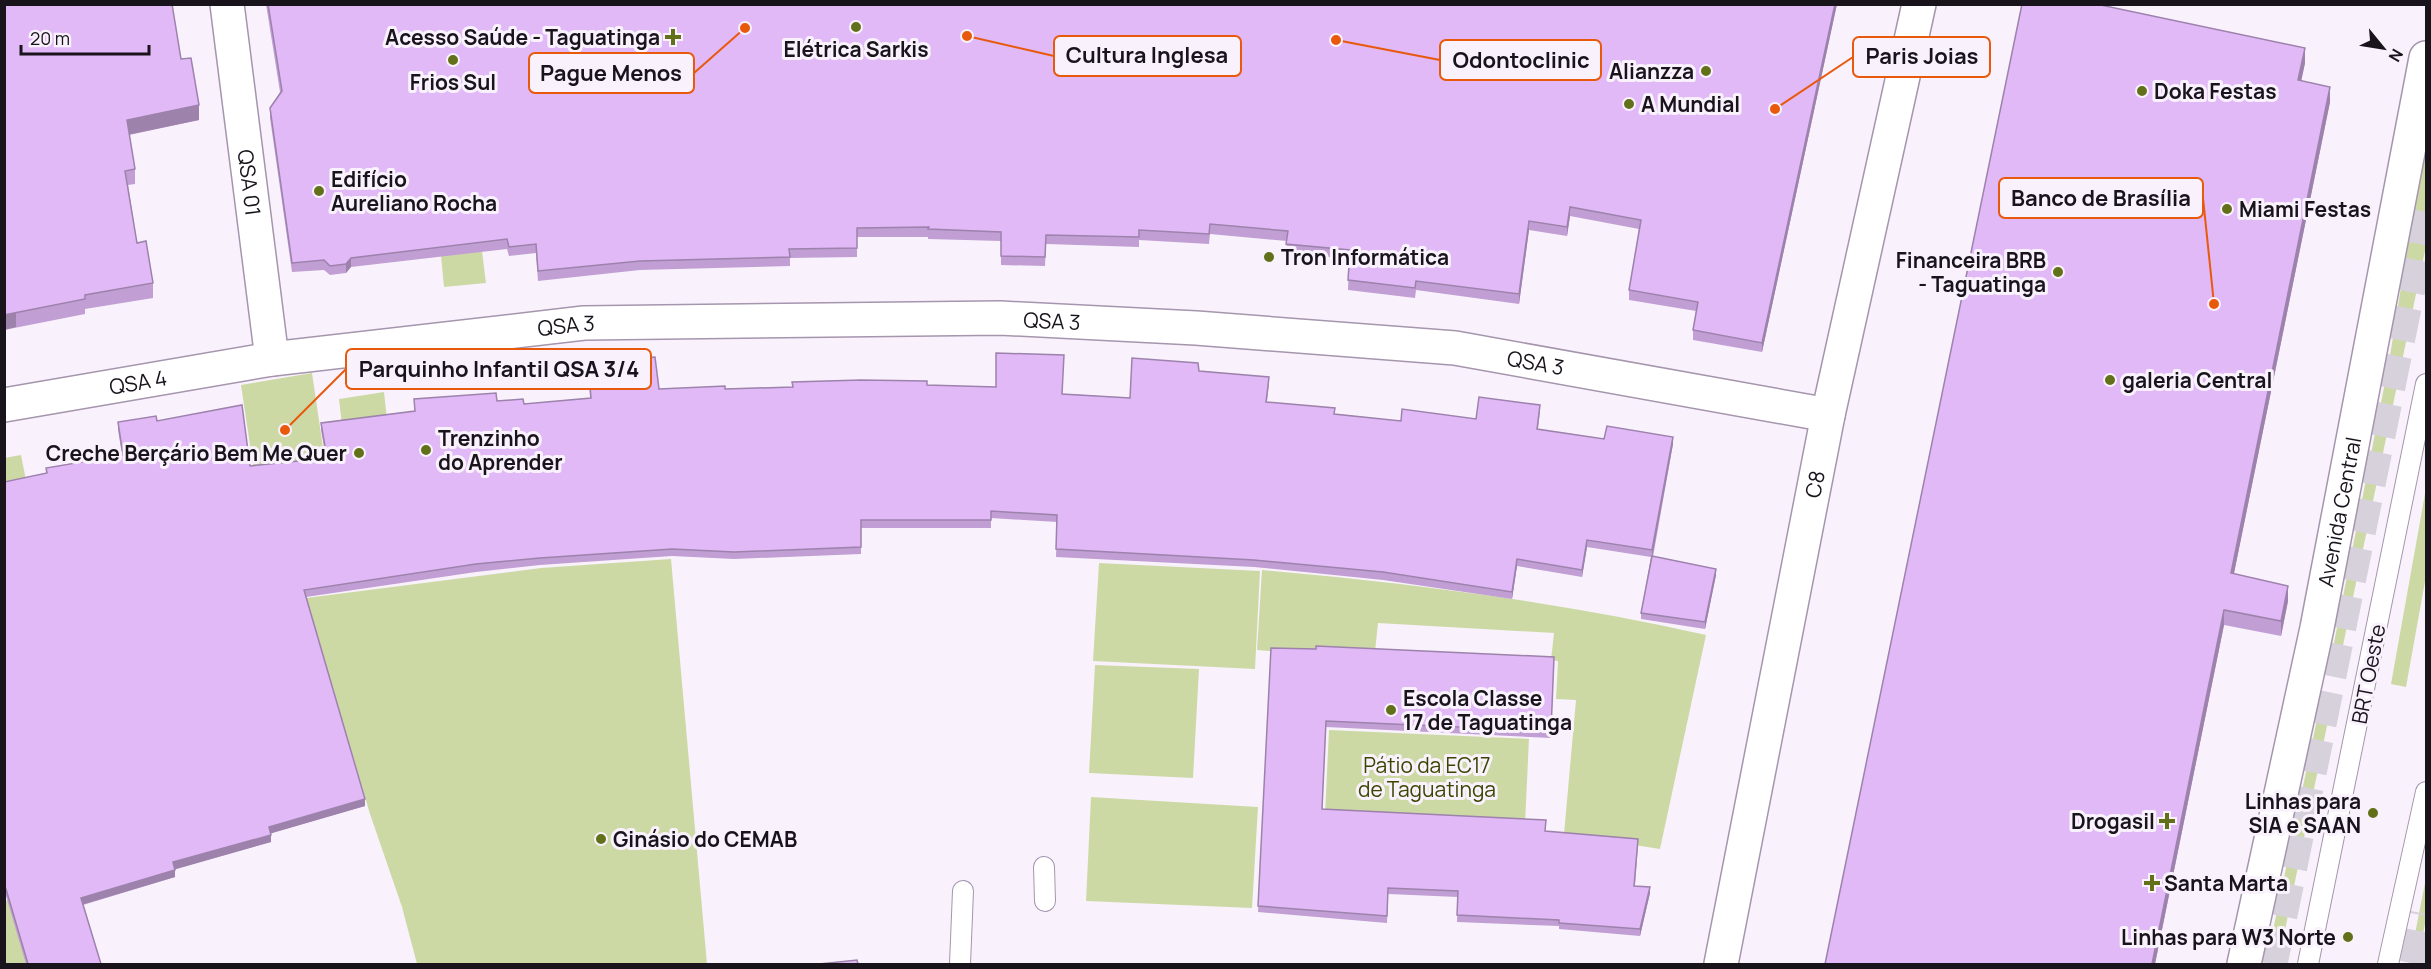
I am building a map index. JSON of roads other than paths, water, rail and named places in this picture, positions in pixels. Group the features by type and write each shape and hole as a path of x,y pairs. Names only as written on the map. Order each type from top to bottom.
{"street":[{"name":"QSA 01","path":"227,4 272,359"},
{"name":"C8","path":"1721,964 1828,415 1919,4"},
{"name":"Avenida Central","path":"2244,964 2317,628 2427,58"},
{"name":"QSA 3","path":"272,359 584,322 1000,318 1196,328 1455,348 1828,415"},
{"name":"QSA 4","path":"4,405 272,359"}],"lane":[{"name":"BRT Oeste","path":"2308,964 2427,384"},
{"path":"2388,964 2427,792"},
{"path":"1044,867 1045,901"},
{"path":"960,964 963,891"}],"tunnel":[{"path":"2271,964 2426,205"},
{"path":"2416,964 2426,914"}],"place":[{"name":"Elétrica Sarkis","path":"856,27"},
{"name":"Pague Menos","path":"745,28"},
{"name":"Cultura Inglesa","path":"967,36"},
{"name":"Acesso Saúde - Taguatinga","path":"673,37"},
{"name":"Odontoclinic","path":"1336,40"},
{"name":"Frios Sul","path":"453,60"},
{"name":"Alianzza","path":"1706,71"},
{"name":"Doka Festas","path":"2142,91"},
{"name":"A Mundial","path":"1629,104"},
{"name":"Paris Joias","path":"1775,109"},
{"name":"Edifício Aureliano Rocha","path":"319,191"},
{"name":"Miami Festas","path":"2227,209"},
{"name":"Tron Informática","path":"1269,257"},
{"name":"Financeira BRB - Taguatinga","path":"2058,272"},
{"name":"Banco de Brasília","path":"2214,304"},
{"name":"galeria Central","path":"2110,380"},
{"name":"Parquinho Infantil QSA 3/4","path":"285,430"},
{"name":"Trenzinho do Aprender","path":"426,450"},
{"name":"Creche Berçário Bem Me Quer","path":"359,453"},
{"name":"Escola Classe 17 de Taguatinga","path":"1391,710"},
{"name":"Linhas para SIA e SAAN","path":"2373,813"},
{"name":"Drogasil","path":"2167,821"},
{"name":"Ginásio do CEMAB","path":"601,839"},
{"name":"Santa Marta","path":"2152,883"},
{"name":"Linhas para W3 Norte","path":"2348,937"}],"park label":[{"name":"Pátio da EC17 de Taguatinga","path":"1427,777"}]}
